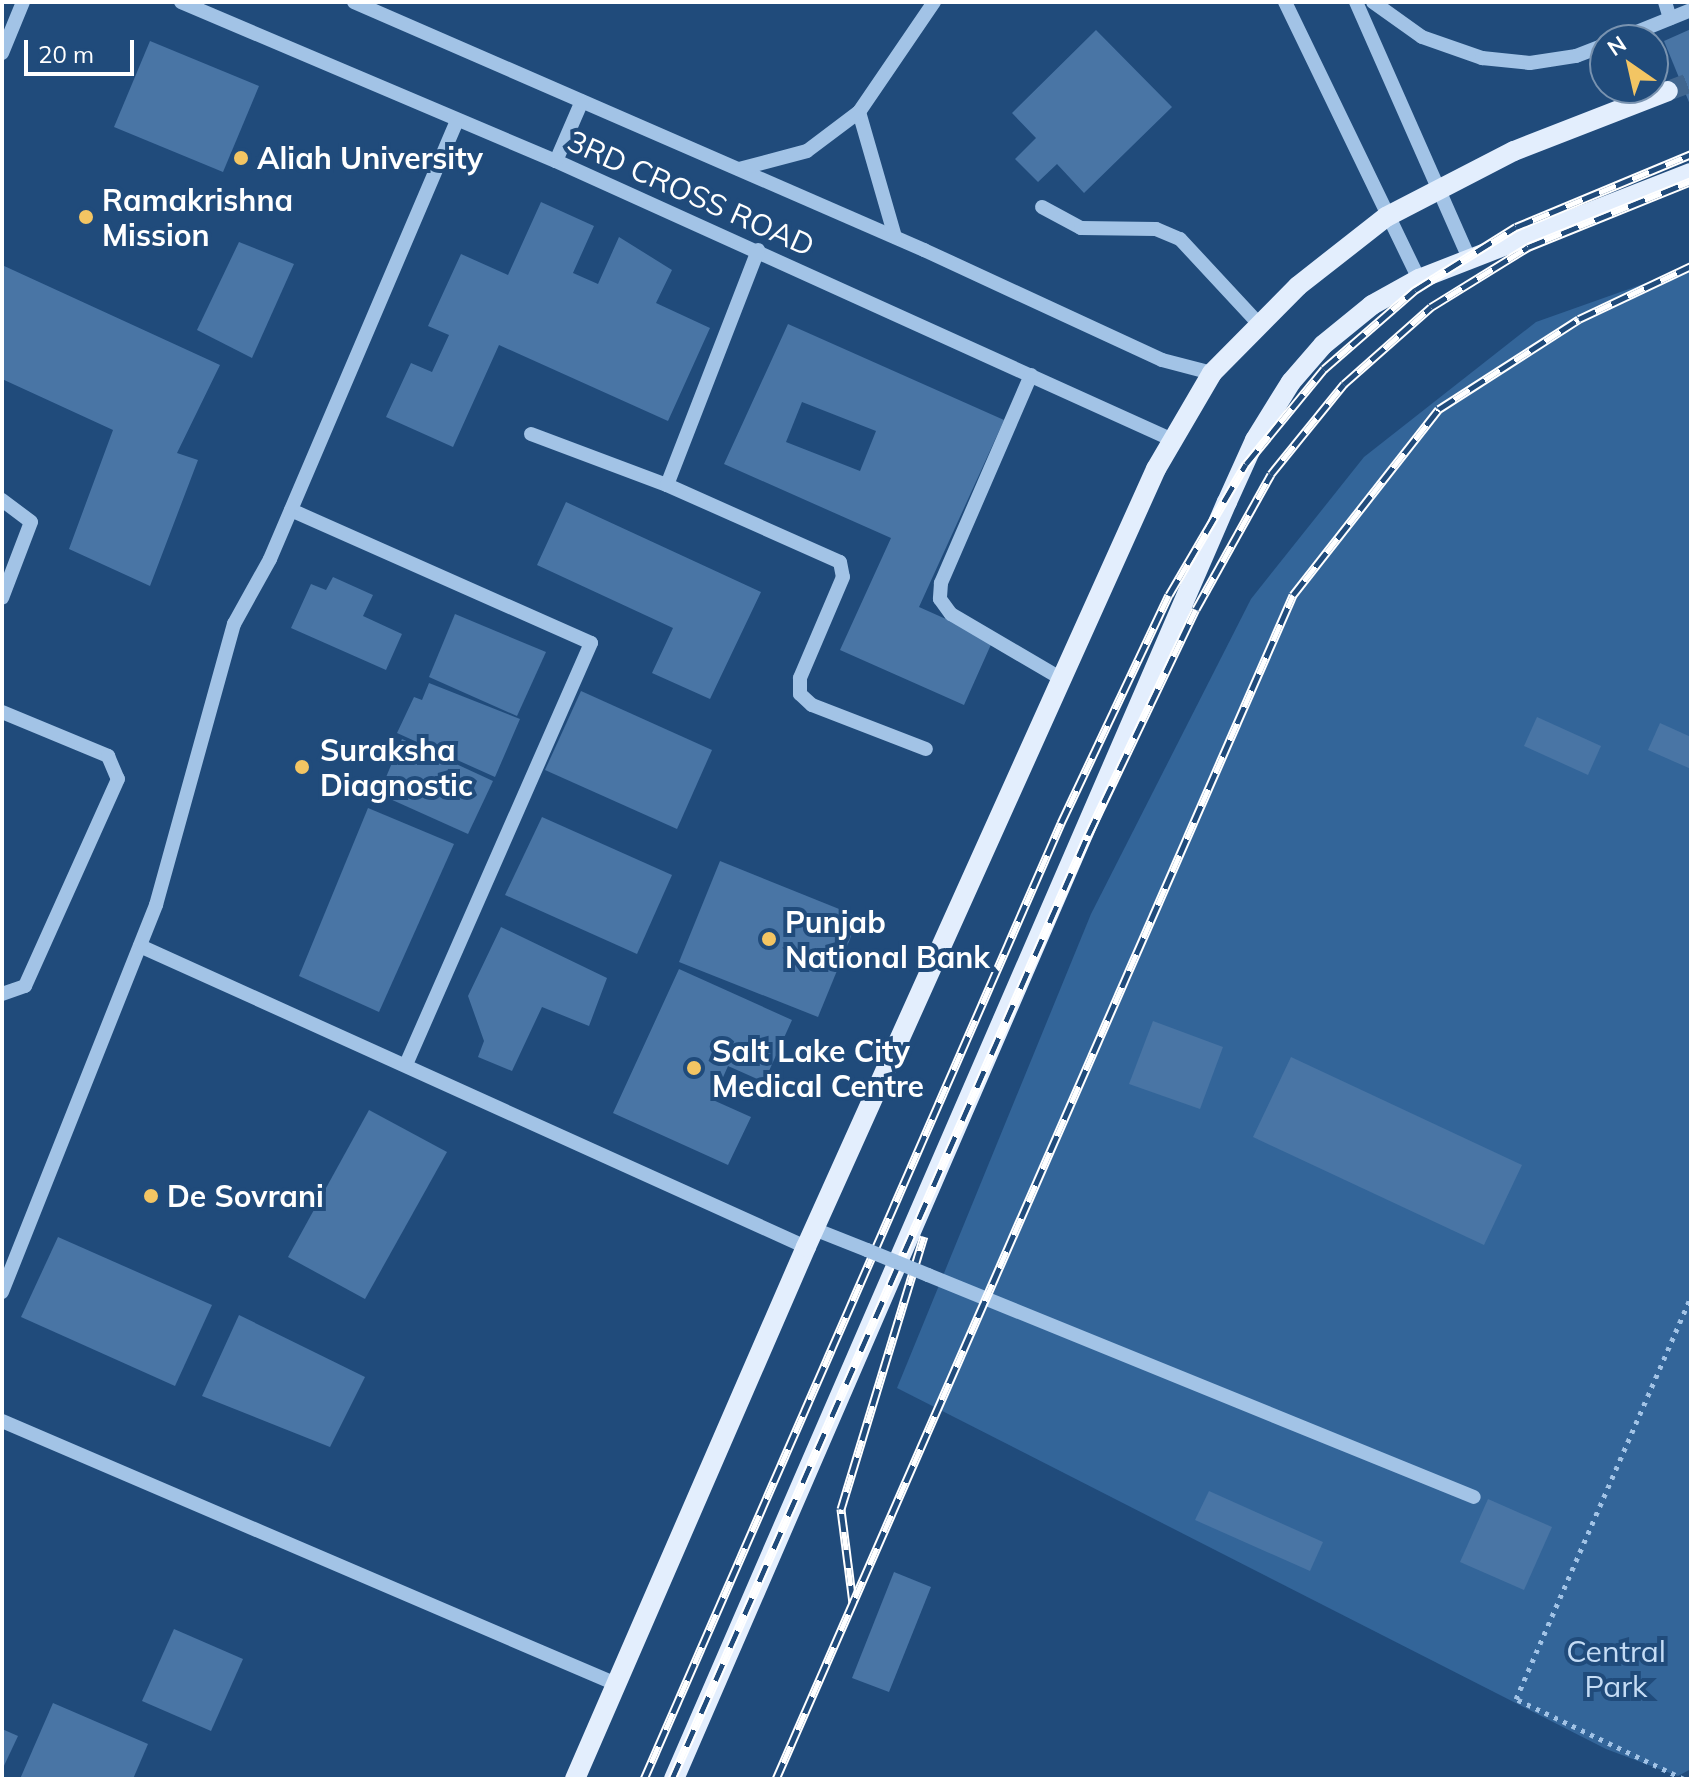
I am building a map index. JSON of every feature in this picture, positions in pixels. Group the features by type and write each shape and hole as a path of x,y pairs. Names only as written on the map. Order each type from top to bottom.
{"main road":[{"path":"575,1779 810,1238 1156,469 1212,373 1259,324 1386,217 1514,151 1635,104"},
{"path":"674,1779 1255,440 1291,382 1323,345 1372,305 1419,279 1691,173"}],"street":[{"path":"2,53 23,2"},
{"name":"3RD CROSS ROAD","path":"181,2 758,250 1175,441"},
{"path":"354,2 895,237 1162,360 1212,373"},
{"path":"739,169 807,151 859,112 934,2"},
{"path":"1285,2 1386,217 1419,279"},
{"path":"1356,2 1443,188 1469,258"},
{"path":"1373,2 1422,37 1482,58 1530,63 1589,51"},
{"path":"1665,2 1670,18"},
{"path":"1656,24 1691,10"},
{"path":"556,161 582,101"},
{"path":"859,112 895,237"},
{"path":"2,1292 140,946 234,624 291,510 457,121"},
{"path":"1042,207 1081,228 1156,229 1180,239 1259,324"},
{"path":"667,485 758,250"},
{"path":"1031,375 941,583 940,599 951,614 1062,679"},
{"path":"531,434 667,485 840,562 843,577 800,678 800,694 812,705 926,749"},
{"path":"2,500 31,522 2,598"},
{"path":"291,510 591,643 406,1065"},
{"path":"2,712 108,756 118,779 25,986 2,994"},
{"path":"140,946 406,1065 810,1238 867,1250 1474,1497"},
{"path":"2,1421 616,1684"}],"path":[{"path":"1684,1779 1516,1699 1691,1296"}],"green space":[{"name":"Central Park","path":"1691,267 1691,1769 1678,1776 1606,1749 897,1388 1091,914 1251,599 1364,457 1536,322"}],"building":[{"path":"1691,29 1691,107 1669,53 1669,39"},
{"path":"1096,30 1172,107 1084,193 1057,164 1038,182 1015,159 1036,138 1012,113"},
{"path":"150,41 259,86 223,172 114,127"},
{"path":"541,202 594,226 573,273 598,284 619,237 672,270 656,303 710,328 668,421 499,345 453,447 386,417 411,363 432,372 449,335 428,326 461,254 508,275"},
{"path":"239,242 294,264 252,358 197,330"},
{"path":"2,265 220,365 177,453 198,460 150,586 69,549 113,430 2,379"},
{"path":"788,324 1004,420 919,607 993,640 964,705 840,650 891,538 724,464","holes":["802,402 876,431 860,471 786,442"]},
{"path":"566,502 761,592 710,699 652,673 673,628 537,565"},
{"path":"333,577 373,595 363,616 402,634 386,670 291,628 311,584 326,590"},
{"path":"455,614 546,652 517,716 429,677"},
{"path":"429,683 520,719 495,777 397,733 414,697 422,700"},
{"path":"581,691 712,750 677,829 545,770"},
{"path":"1537,717 1601,746 1588,775 1524,746"},
{"path":"1660,723 1691,737 1691,769 1648,750"},
{"path":"402,739 493,781 468,834 379,794"},
{"path":"368,808 454,844 379,1012 299,976"},
{"path":"542,817 672,875 637,954 505,895"},
{"name":"Punjab National Bank","path":"720,861 859,917 818,1017 679,962"},
{"path":"501,927 607,978 589,1026 542,1007 512,1071 478,1057 484,1041 468,996"},
{"path":"679,969 792,1020 764,1082 728,1066 713,1100 751,1117 728,1165 613,1113"},
{"path":"1153,1021 1223,1047 1200,1109 1129,1084"},
{"path":"1291,1057 1522,1165 1484,1245 1253,1137"},
{"path":"369,1110 447,1152 365,1299 288,1257"},
{"path":"58,1237 212,1305 175,1386 21,1317"},
{"path":"239,1315 365,1377 330,1447 202,1396"},
{"path":"1209,1491 1323,1542 1310,1571 1195,1520"},
{"path":"1488,1499 1552,1527 1524,1590 1460,1562"},
{"path":"894,1572 931,1587 889,1692 852,1678"},
{"path":"174,1629 243,1659 211,1731 142,1701"},
{"path":"53,1703 148,1744 133,1779 20,1779"},
{"path":"2,1729 18,1736 2,1770"}],"tunnel":[{"path":"1669,91 1691,82"}],"railway":[{"path":"644,1779 1061,823 1169,595 1246,464 1324,369 1415,290 1516,227 1691,154"},
{"path":"672,1779 1088,835 1196,609 1271,474 1344,384 1431,307 1528,247 1691,181"},
{"path":"776,1779 1293,595 1439,409 1579,319 1691,266"},
{"path":"853,1603 841,1509 924,1236"}],"place":[{"name":"Aliah University","path":"241,158"},
{"name":"Ramakrishna Mission","path":"86,217"},
{"name":"Suraksha Diagnostic","path":"302,767"},
{"name":"Punjab National Bank","path":"769,939"},
{"name":"Salt Lake City Medical Centre","path":"694,1068"},
{"name":"De Sovrani","path":"151,1196"}]}
